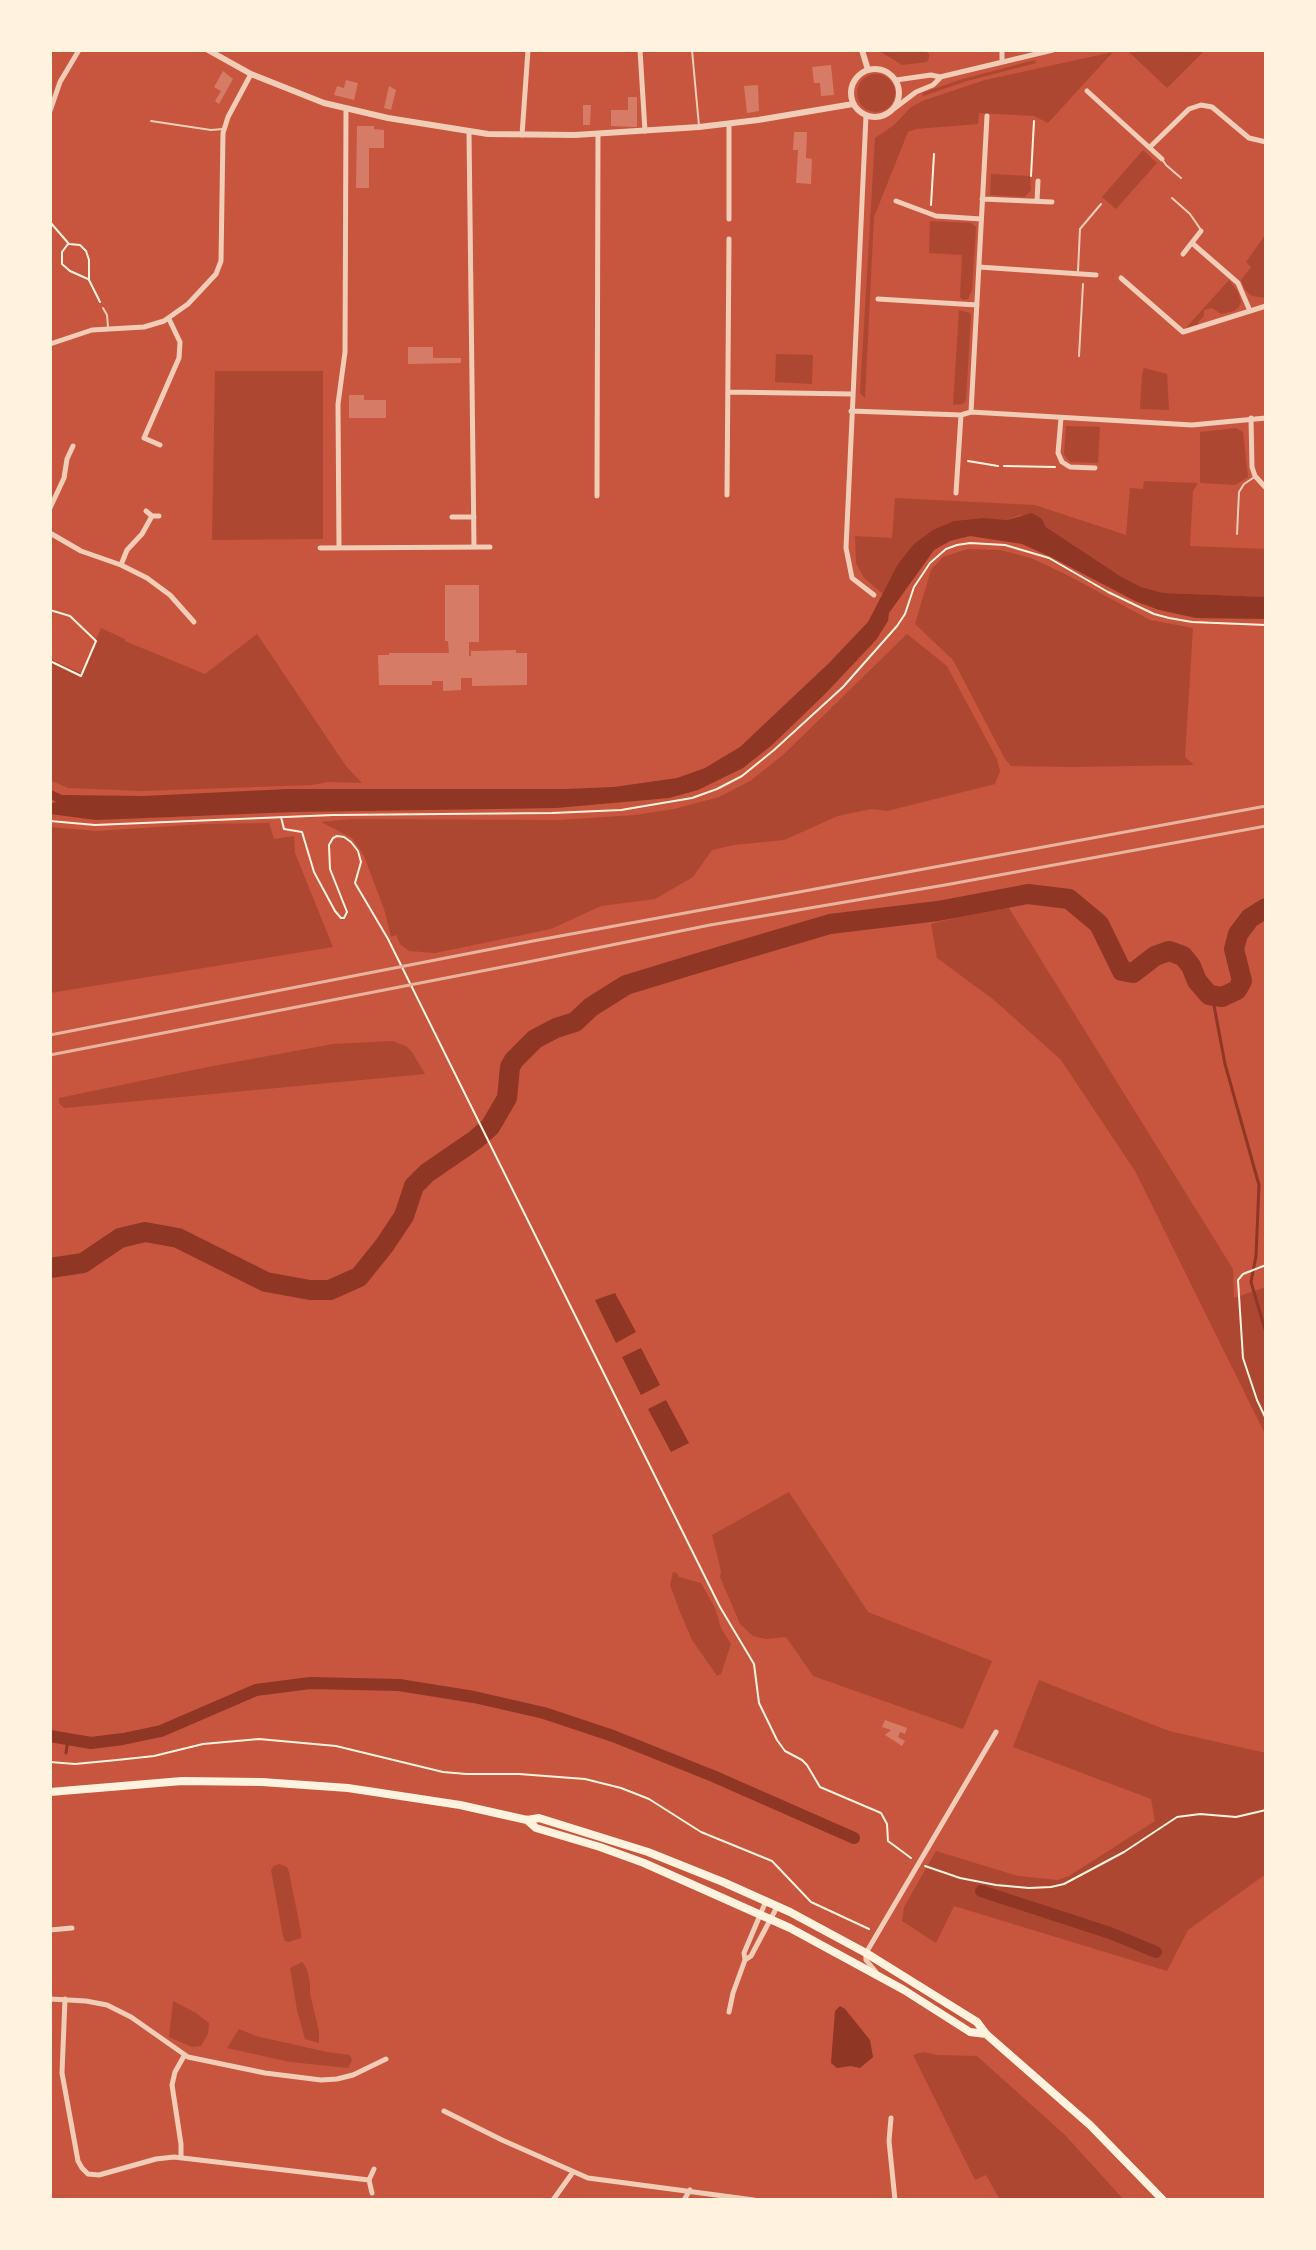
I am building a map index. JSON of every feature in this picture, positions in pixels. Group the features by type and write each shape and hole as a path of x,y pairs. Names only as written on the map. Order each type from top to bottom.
{"main road":[{"path":"50,1792 182,1781 304,1784 392,1793 527,1820 539,1818 603,1836 701,1872 777,1906 866,1953 977,2022 986,2034 1090,2125 1163,2200"},
{"path":"527,1820 536,1828 644,1863 760,1914 878,1974 970,2032 986,2034"}],"street":[{"path":"50,111 60,82 79,50"},
{"path":"208,50 251,74 300,95 346,109 469,132 522,136 645,131 729,124 853,104"},
{"path":"522,136 528,50"},
{"path":"640,50 645,131"},
{"path":"862,50 868,70"},
{"path":"1002,50 1002,61"},
{"path":"896,80 931,75 940,77 1053,50"},
{"path":"895,108 900,97 896,80 884,70 868,70 854,81 851,92 853,104 866,116 879,118 891,113 916,92 933,85 940,77"},
{"path":"50,344 70,336 108,328 144,327 169,318 200,293 220,269 224,129 251,74"},
{"path":"1087,91 1162,159"},
{"path":"1150,147 1189,109 1201,105 1212,107 1249,138 1266,142"},
{"path":"339,548 338,404 345,352 346,109"},
{"path":"866,116 846,537 847,561 852,578 874,595"},
{"path":"971,412 987,116"},
{"path":"729,124 729,219"},
{"path":"469,132 474,547"},
{"path":"597,496 598,134"},
{"path":"1037,201 1038,181"},
{"path":"982,199 1052,202"},
{"path":"896,201 930,214 981,219"},
{"path":"1183,254 1201,231"},
{"path":"727,495 729,239"},
{"path":"1192,243 1238,283 1250,311"},
{"path":"979,267 1096,275"},
{"path":"1080,274 1083,284"},
{"path":"1121,278 1183,332 1266,306"},
{"path":"878,299 977,305"},
{"path":"1209,313 1212,324"},
{"path":"160,445 144,438 179,358 180,342 169,318"},
{"path":"728,392 852,394"},
{"path":"851,411 961,415 971,412 1192,425 1266,418"},
{"path":"956,493 961,415"},
{"path":"1061,418 1058,453 1062,462 1070,467 1095,468"},
{"path":"1251,418 1252,467 1255,476 1266,488"},
{"path":"50,508 62,483 73,446"},
{"path":"717,478 727,478"},
{"path":"121,565 127,550 155,516 146,511"},
{"path":"452,517 474,517"},
{"path":"50,533 81,551 121,565 160,587 194,622"},
{"path":"320,548 490,547"},
{"path":"878,1974 866,1960 866,1953 996,1732"},
{"path":"729,2012 745,1960 744,1953 766,1901"},
{"path":"745,1960 751,1956 777,1906"},
{"path":"50,1930 72,1928"},
{"path":"50,1999 111,2006 184,2056 265,2073 321,2080 353,2075 386,2059"},
{"path":"65,1999 62,2073 80,2166 88,2174 99,2175 156,2159 181,2158 369,2180"},
{"path":"181,2158 172,2085 184,2056"},
{"path":"444,2111 588,2178 754,2200"},
{"path":"891,2118 889,2141 895,2200"},
{"path":"372,2193 369,2180 374,2169"},
{"path":"553,2200 573,2172"},
{"path":"684,2200 690,2190"}],"lane":[{"path":"692,50 699,127"},
{"path":"151,121 211,130 224,129"},
{"path":"1162,159 1181,178"},
{"path":"1172,198 1190,214 1201,231"},
{"path":"1080,274 1080,229 1101,204"},
{"path":"1079,356 1083,284"},
{"path":"103,308 108,328"},
{"path":"1237,534 1239,492 1255,476"}],"path":[{"path":"1034,121 1031,181 1038,181"},
{"path":"930,214 934,154"},
{"path":"50,222 69,244 80,245 86,251 89,280 103,308"},
{"path":"69,244 62,252 62,264 89,280"},
{"path":"958,459 998,466"},
{"path":"1004,466 1052,468 1062,462"},
{"path":"50,821 95,825 333,815 475,815 621,810 692,798 742,776 843,687 897,626 905,614 914,587 930,563 946,549 957,545 1005,545 1049,558 1108,592 1169,618 1266,625"},
{"path":"50,610 70,616 96,641 81,676 50,661"},
{"path":"281,817 284,829 302,832 321,888 341,918 347,912 330,869 329,845 337,836 351,842 361,858 355,883 388,939 720,1607 754,1664 755,1684 763,1714 785,1751 802,1760 820,1787 881,1813 887,1824 888,1841 913,1860"},
{"path":"1265,1266 1239,1276 1238,1280 1243,1358 1266,1419"},
{"path":"50,1762 75,1764 154,1756 203,1744 259,1739 336,1746 443,1772 585,1779 649,1799 701,1832 772,1861 811,1902 870,1929"},
{"path":"924,1865 960,1878 996,1885 1051,1887 1064,1884 1124,1852 1177,1817 1200,1814 1236,1817 1266,1810"}],"shaded area":[{"path":"878,50 924,50 929,58 927,62 902,65"},
{"path":"1127,50 1205,50 1167,88"},
{"path":"1113,52 1048,123 1034,116 979,113 978,124 908,132 874,217 865,398 860,393 875,138 922,101 985,80"},
{"path":"1035,60 1036,63 923,96 922,93 959,80"},
{"path":"876,74 889,80 895,93 889,106 876,112 863,106 857,93 863,80"},
{"path":"1143,150 1157,163 1116,209 1102,197"},
{"path":"991,174 1030,176 1031,190 1025,197 990,195"},
{"path":"930,221 971,223 976,227 972,291 968,299 960,297 962,255 929,253"},
{"path":"1265,235 1266,298 1252,296 1241,280 1251,267 1246,262"},
{"path":"1229,280 1238,292 1239,307 1221,314 1212,308 1204,310 1199,325 1185,329"},
{"path":"959,310 971,316 966,400 963,404 953,405"},
{"path":"776,354 813,355 812,384 775,382"},
{"path":"1144,368 1167,374 1169,410 1140,409"},
{"path":"215,371 323,371 323,539 212,540"},
{"path":"1066,426 1100,427 1098,463 1071,462 1067,459 1064,454"},
{"path":"1236,428 1243,432 1248,477 1235,485 1200,483 1200,432"},
{"path":"1144,481 1198,483 1193,491 1190,546 1266,549 1266,597 1164,593 1141,587 1046,527 1042,519 1019,515 1007,520 983,518 954,521 889,584 883,594 864,578 856,563 855,536 892,538 895,498 1035,505 1126,535 1130,488 1143,489"},
{"path":"1032,513 1042,519 1046,527 1141,587 1164,593 1266,597 1266,619 1196,618 1159,610 1022,544 970,536 950,541 934,550 889,613 888,621 876,640 772,745 743,768 698,790 669,798 556,808 294,812 96,820 50,814 50,804 56,802 50,798 51,790 62,795 144,796 288,789 565,789 614,787 677,778 705,768 740,747 829,663 868,622 898,564 914,544 933,530 954,521 983,518 1007,520"},
{"path":"968,549 1000,550 1031,558 1150,620 1193,628 1185,757 1194,765 1011,766 953,660 915,624 931,570 943,557"},
{"path":"101,628 205,674 257,634 346,766 362,783 142,791 68,788 50,780 50,659 81,673"},
{"path":"907,634 947,666 997,759 1000,771 995,784 887,811 871,809 838,816 784,840 712,850 693,877 655,899 601,906 551,929 435,953 409,951 400,944 396,935 391,937 364,856 352,838 321,822 351,819 558,820 635,815 719,797 750,781 783,755"},
{"path":"269,823 274,839 294,836 295,853 333,947 50,993 50,827 96,831"},
{"path":"1007,905 1233,1269 1234,1298 1266,1287 1266,1436 1135,1171 1061,1060 994,1000 937,958 931,924"},
{"path":"392,1041 412,1052 425,1074 64,1108 59,1103 59,1098 208,1067 333,1044"},
{"path":"615,1293 636,1332 616,1343 595,1300"},
{"path":"641,1348 660,1385 641,1395 622,1357"},
{"path":"666,1400 689,1443 671,1452 648,1409"},
{"path":"789,1492 868,1612 992,1661 963,1729 813,1676 786,1637 766,1639 753,1636 740,1624 720,1577 712,1535"},
{"path":"673,1572 679,1577 701,1583 731,1644 721,1674 717,1676 692,1640 680,1612 670,1585"},
{"path":"1039,1680 1169,1731 1266,1753 1266,1874 1188,1930 1167,1971 954,1906 936,1943 902,1921 904,1907 936,1851 1018,1876 1058,1880 1155,1821 1151,1799 1013,1747"},
{"path":"279,1864 287,1867 289,1872 301,1932 301,1938 289,1942 283,1936 271,1870"},
{"path":"302,1962 310,1983 319,2043 305,2039 297,2010 290,1968"},
{"path":"173,2001 209,2023 208,2034 201,2046 192,2047 169,2037"},
{"path":"840,2006 870,2040 873,2057 860,2068 837,2068 831,2063 835,2011"},
{"path":"239,2029 256,2036 350,2055 352,2060 348,2068 290,2062 227,2048"},
{"path":"923,2052 977,2056 1065,2135 1124,2200 1000,2200 986,2175 975,2180 913,2055"}],"building":[{"path":"831,65 834,95 821,96 820,83 814,83 812,67"},
{"path":"223,71 233,79 219,104 215,101 221,91 214,87"},
{"path":"346,80 358,83 354,100 334,95 337,86 344,88"},
{"path":"758,85 759,111 747,113 744,86"},
{"path":"389,86 396,90 391,110 384,108"},
{"path":"628,97 637,97 637,127 611,126 611,110 628,110"},
{"path":"583,105 591,105 590,125 583,125"},
{"path":"357,126 374,126 374,129 384,130 384,148 369,148 369,188 356,188"},
{"path":"794,132 807,132 806,158 812,159 811,184 796,183 798,150 793,150"},
{"path":"408,347 433,347 433,358 461,358 461,363 408,364"},
{"path":"349,395 364,395 364,400 386,400 386,418 349,418"},
{"path":"445,585 479,585 479,642 469,642 469,656 471,651 516,650 516,653 527,653 527,685 472,686 472,678 461,678 461,690 443,691 443,681 432,681 432,685 379,685 378,655 449,653 448,641 445,641"},
{"path":"885,1720 907,1728 905,1734 900,1732 898,1737 905,1741 902,1746 885,1735 891,1730 882,1727"}],"waterway":[{"path":"50,1268 83,1263 120,1238 145,1232 178,1238 266,1282 310,1290 330,1290 359,1277 404,1216 414,1186 490,1127 507,1098 510,1067 535,1039 575,1022 591,1007 626,985 698,963 830,924 938,911 1028,894 1069,899 1099,924 1122,971 1133,973 1155,956 1169,951 1183,956 1209,995 1222,997 1237,990 1242,981 1234,949 1238,934 1250,918 1266,908"},
{"path":"1212,995 1225,1064 1259,1185 1256,1256 1251,1282 1266,1333"},
{"path":"50,1736 91,1743 161,1731 256,1690 310,1683 399,1685 474,1697 544,1713 613,1736 854,1838"},
{"path":"66,1753 68,1739"},
{"path":"981,1891 1110,1933 1156,1952"}],"railway":[{"path":"50,1035 533,941 1266,806"},
{"path":"50,1055 710,925 1266,826"}]}
